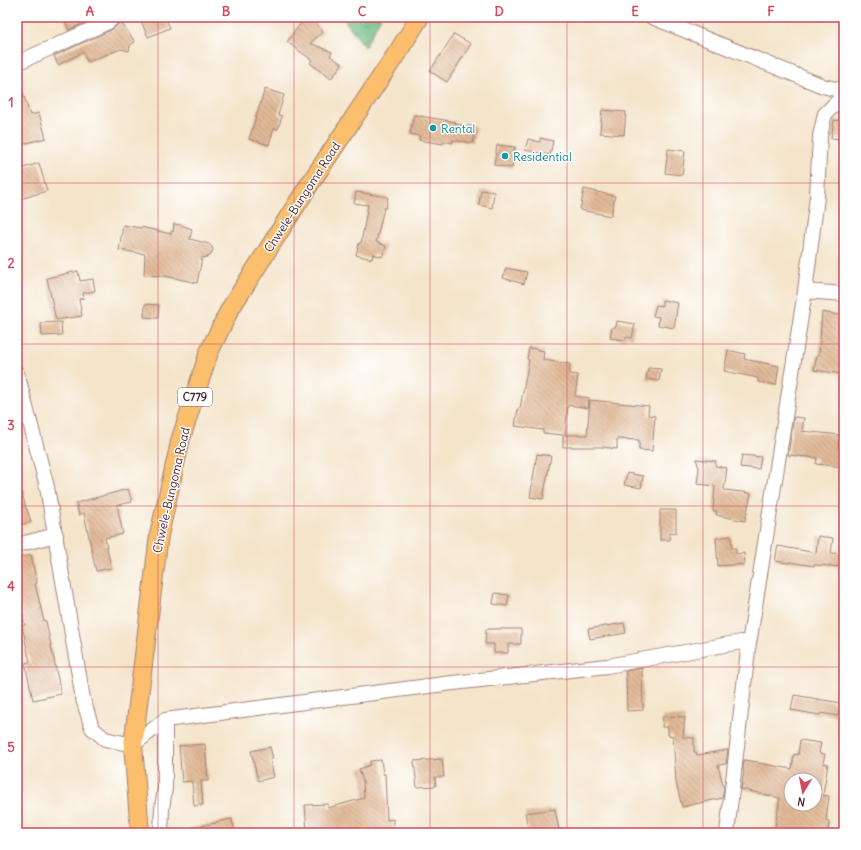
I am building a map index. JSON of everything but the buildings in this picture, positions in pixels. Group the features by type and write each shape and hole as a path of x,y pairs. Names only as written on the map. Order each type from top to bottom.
{"main road":[{"name":"Chwele-Bungoma Road","path":"140,833 133,745 159,535 181,438 209,352 230,309 311,182 420,17"}],"street":[{"path":"17,63 108,22 114,17"},
{"path":"652,17 823,86 835,90 844,89"},
{"path":"727,833 748,650 805,290 817,197 820,136 826,114 844,95"},
{"path":"805,290 844,294"},
{"path":"17,373 47,487 83,699 92,728 105,739 133,745 165,720 444,684 607,666 731,643 741,642 746,644 748,650"},
{"path":"17,545 56,535"},
{"path":"162,833 162,809 166,788 165,720"}],"green space":[{"path":"342,17 381,17 365,47"}],"place":[{"name":"Rental","path":"433,128"},
{"name":"Residential","path":"505,156"}]}
